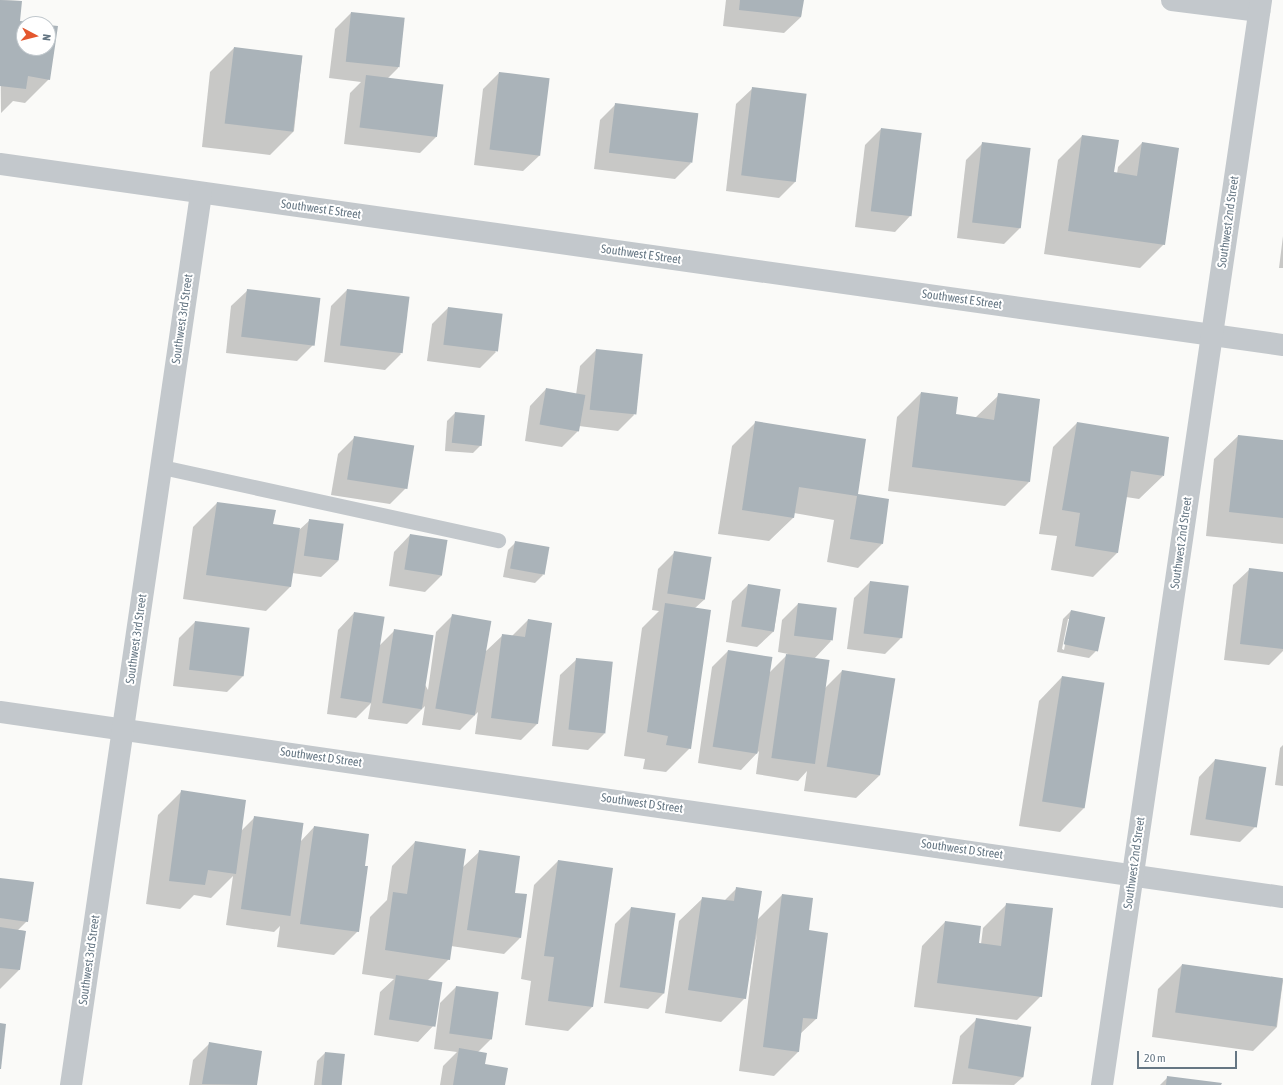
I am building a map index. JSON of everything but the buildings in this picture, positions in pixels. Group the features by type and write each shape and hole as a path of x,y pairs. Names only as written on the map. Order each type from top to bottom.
{"street":[{"path":"1172,0 1260,6"},
{"name":"Southwest 2nd Street","path":"1102,1085 1260,6"},
{"name":"Southwest E Street","path":"0,164 202,194 1283,345"},
{"name":"Southwest 3rd Street","path":"71,1085 202,194"},
{"name":"Southwest D Street","path":"0,712 1283,897"}],"lane":[{"path":"162,467 498,540"}]}
